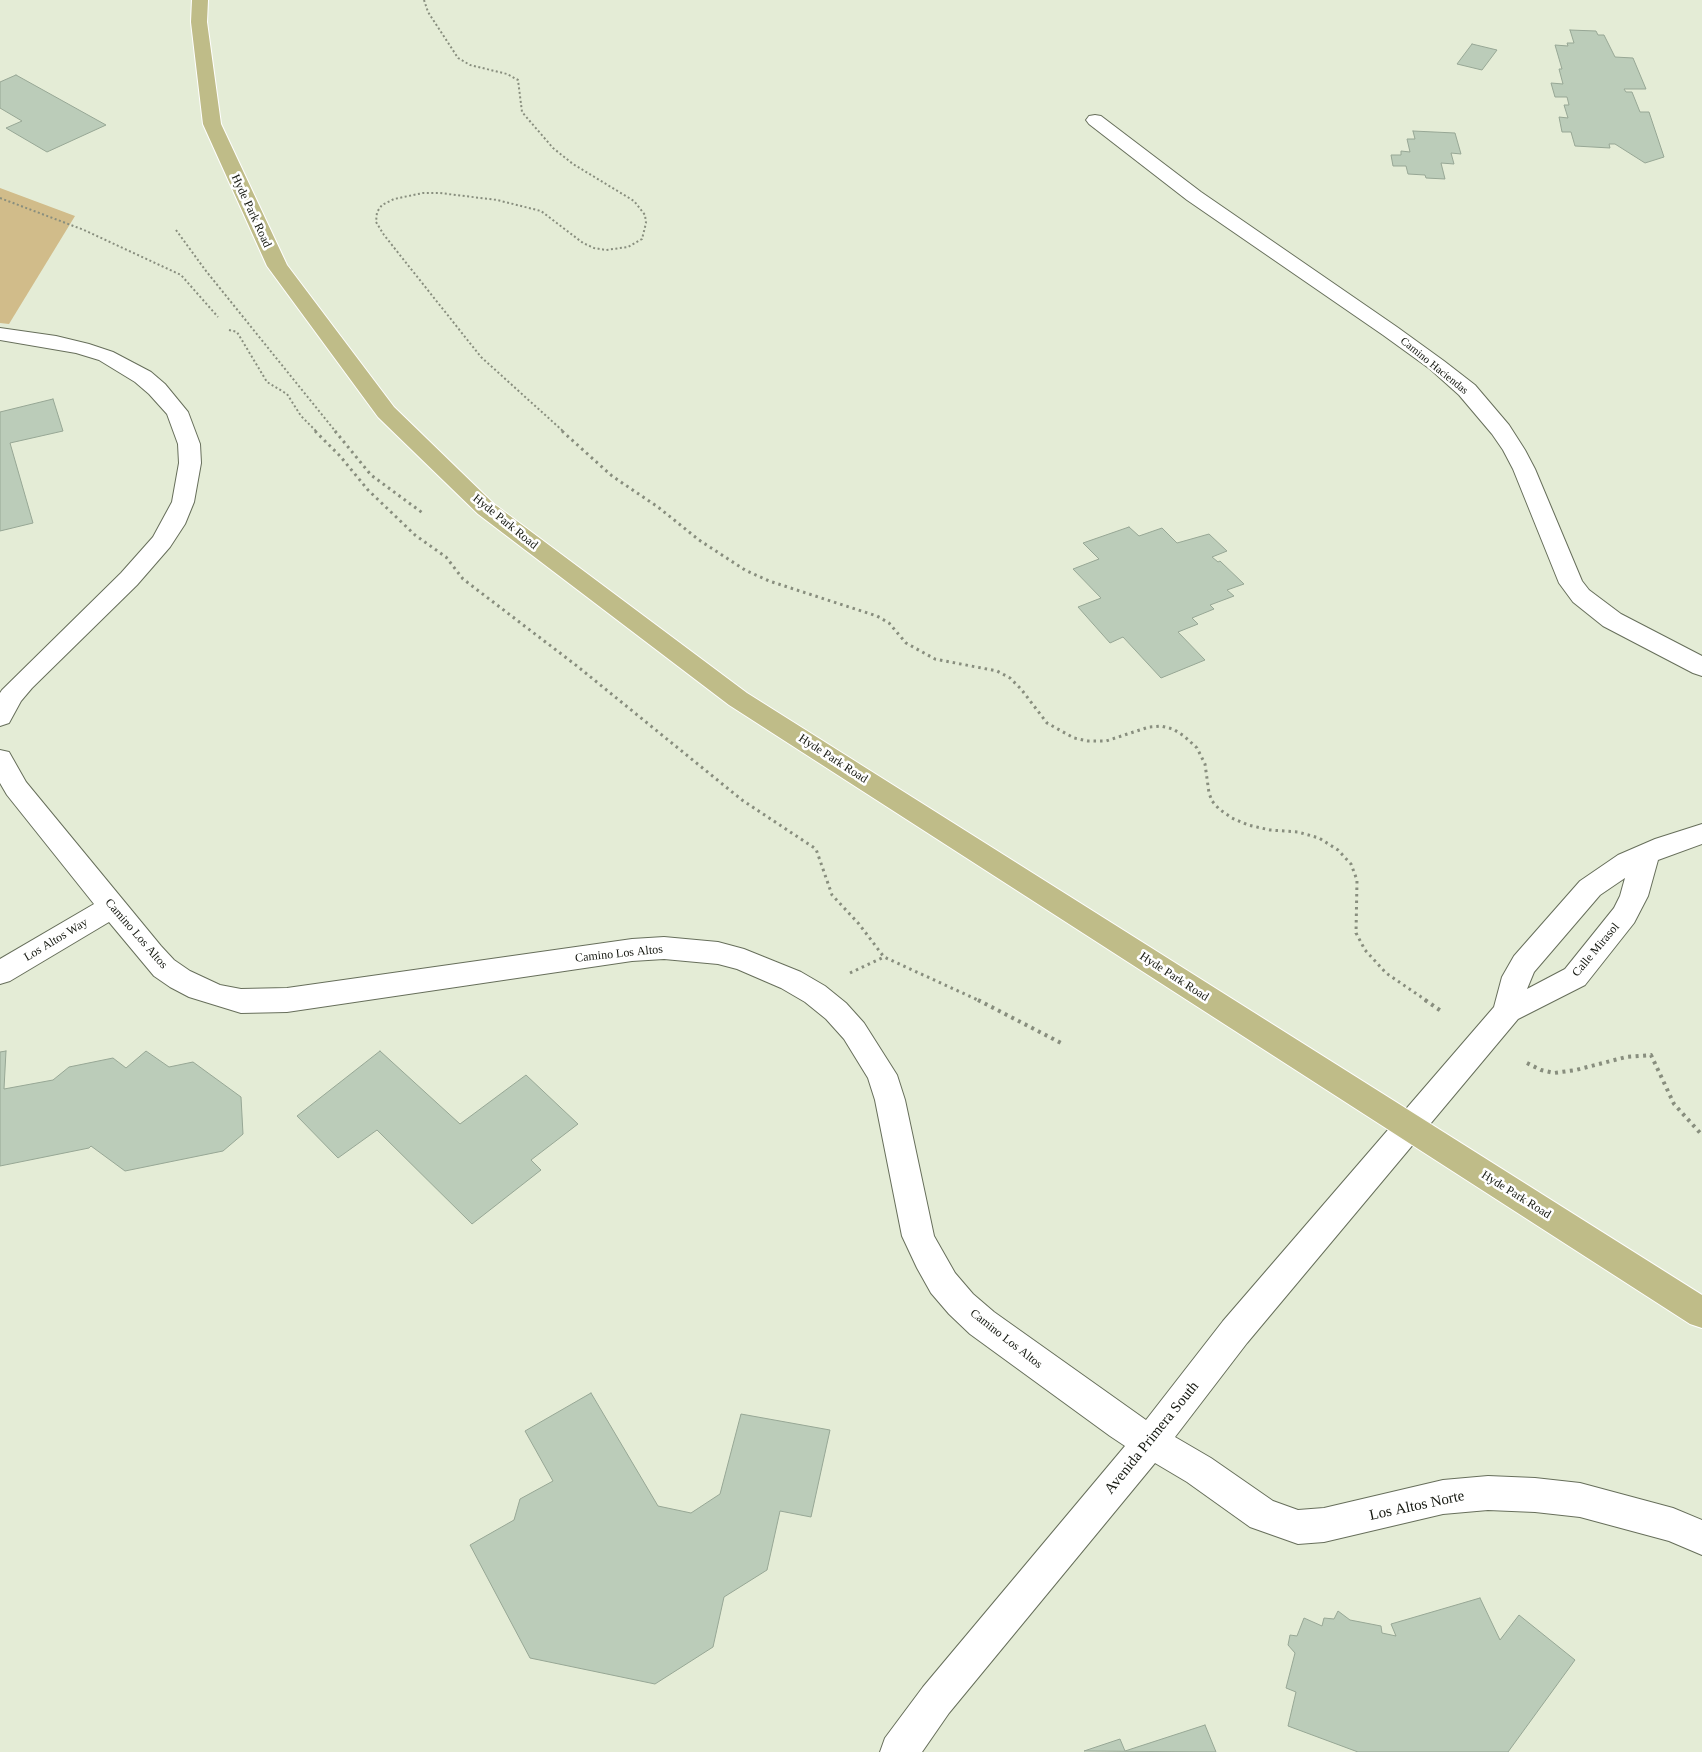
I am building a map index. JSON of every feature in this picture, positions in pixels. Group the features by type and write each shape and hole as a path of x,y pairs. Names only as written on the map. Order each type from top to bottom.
{"main road":[{"name":"Hyde Park Road","path":"200,0 199,22 212,124 277,266 386,412 486,509 738,699 1702,1313"}],"street":[{"name":"Camino Haciendas","path":"1096,120 1200,200 1390,331 1456,380 1501,430 1514,450 1524,469 1571,583 1581,596 1612,620 1702,668"},
{"path":"0,334 56,342 82,348 106,356 143,377 157,389 177,412 188,444 190,463 183,502 162,542 129,579 22,682 11,696 0,717"},
{"name":"Camino Los Altos","path":"0,759 16,788 164,968 180,980 199,989 241,1001 287,1000 632,950 664,948 718,953 744,960 769,968 815,994 836,1011 854,1031 882,1075 890,1100 918,1236 928,1258 943,1283 961,1304 982,1323 1094,1405 1151,1441"},
{"path":"1508,1011 1513,985 1524,964 1590,888 1609,874 1646,854 1702,834"},
{"name":"Calle Mirasol","path":"1408,1126 1508,1011 1575,977 1624,915 1634,896 1646,854"},
{"name":"Los Altos Way","path":"0,973 112,907"},
{"name":"Avenida Primera South","path":"899,1752 936,1700 1151,1441 1236,1332 1408,1126"},
{"name":"Los Altos Norte","path":"1151,1441 1199,1470 1263,1515 1298,1526 1324,1525 1443,1497 1488,1493 1535,1494 1580,1500 1673,1525 1702,1538"}],"path":[{"path":"424,0 428,12 458,58 470,65 513,76 520,85 519,100 522,112 553,148 573,164 634,201 645,215 646,223 642,239 628,247 606,250 594,248 583,243 541,212 496,200 440,193 424,193 409,194 382,205 377,212 376,222 384,235 481,357 612,476 658,507 699,540 745,570 769,582 877,616 888,623 906,643 935,659 996,671 1010,678 1047,723 1074,738 1088,741 1106,741 1149,727 1161,726 1173,729 1184,736 1197,748 1205,764 1209,793 1212,801 1219,809 1248,825 1270,830 1298,832 1319,838 1338,850 1351,864 1357,880 1356,933 1365,950 1386,973 1441,1011"},
{"path":"0,198 84,230 181,274 218,317"},
{"path":"176,230 206,272 245,317 286,371 371,474 424,514"},
{"path":"229,330 237,332 267,382 287,394 301,416 340,456 368,490 414,535 446,557 463,579 508,611 742,800 816,849 832,895 859,924 884,957 1008,1014 1064,1044"},
{"path":"849,973 884,957"},
{"path":"1526,1063 1541,1070 1554,1073 1576,1070 1626,1057 1651,1054 1674,1104 1702,1135"}],"shaded area":[{"path":"0,188 75,216 9,324 0,323"}],"building":[{"path":"1570,30 1596,31 1598,35 1604,35 1615,57 1633,58 1646,89 1624,89 1626,92 1632,92 1640,112 1649,112 1664,157 1645,163 1615,144 1609,144 1610,148 1575,146 1571,132 1562,132 1559,117 1568,118 1564,105 1569,105 1567,97 1555,97 1551,83 1563,84 1559,69 1562,69 1555,45 1568,46 1567,43 1574,43"},
{"path":"1472,44 1497,50 1482,70 1457,64"},
{"path":"16,75 106,125 47,152 6,128 22,121 0,108 0,82"},
{"path":"1413,131 1455,133 1461,154 1451,153 1454,164 1441,163 1445,179 1426,178 1425,175 1408,174 1406,166 1393,166 1391,155 1401,155 1401,151 1410,152 1407,139 1415,139"},
{"path":"53,399 63,431 10,443 33,523 0,531 0,412"},
{"path":"1129,527 1139,536 1162,528 1177,543 1209,534 1227,551 1212,557 1218,562 1220,561 1244,584 1227,590 1234,596 1210,605 1214,609 1192,618 1198,624 1178,632 1205,660 1161,678 1123,637 1110,643 1078,607 1101,598 1073,569 1099,559 1083,543"},
{"path":"6,1051 4,1089 53,1080 69,1067 113,1058 126,1068 146,1051 169,1067 193,1062 241,1097 243,1134 223,1151 125,1171 91,1146 89,1148 0,1166 0,1052"},
{"path":"380,1051 460,1124 526,1075 578,1124 531,1160 541,1170 472,1224 377,1130 338,1158 297,1116"},
{"path":"591,1393 658,1506 691,1513 720,1494 741,1414 830,1430 811,1517 780,1511 767,1570 724,1597 713,1647 655,1684 530,1658 470,1545 514,1520 520,1499 553,1481 525,1431"},
{"path":"1480,1598 1500,1640 1519,1615 1575,1660 1508,1752 1358,1752 1288,1726 1296,1692 1286,1688 1295,1653 1288,1645 1290,1635 1297,1636 1304,1618 1322,1626 1324,1618 1334,1619 1338,1611 1350,1620 1381,1626 1382,1633 1396,1636 1391,1624"},
{"path":"1205,1725 1216,1752 1084,1751 1120,1739 1125,1751"}]}
